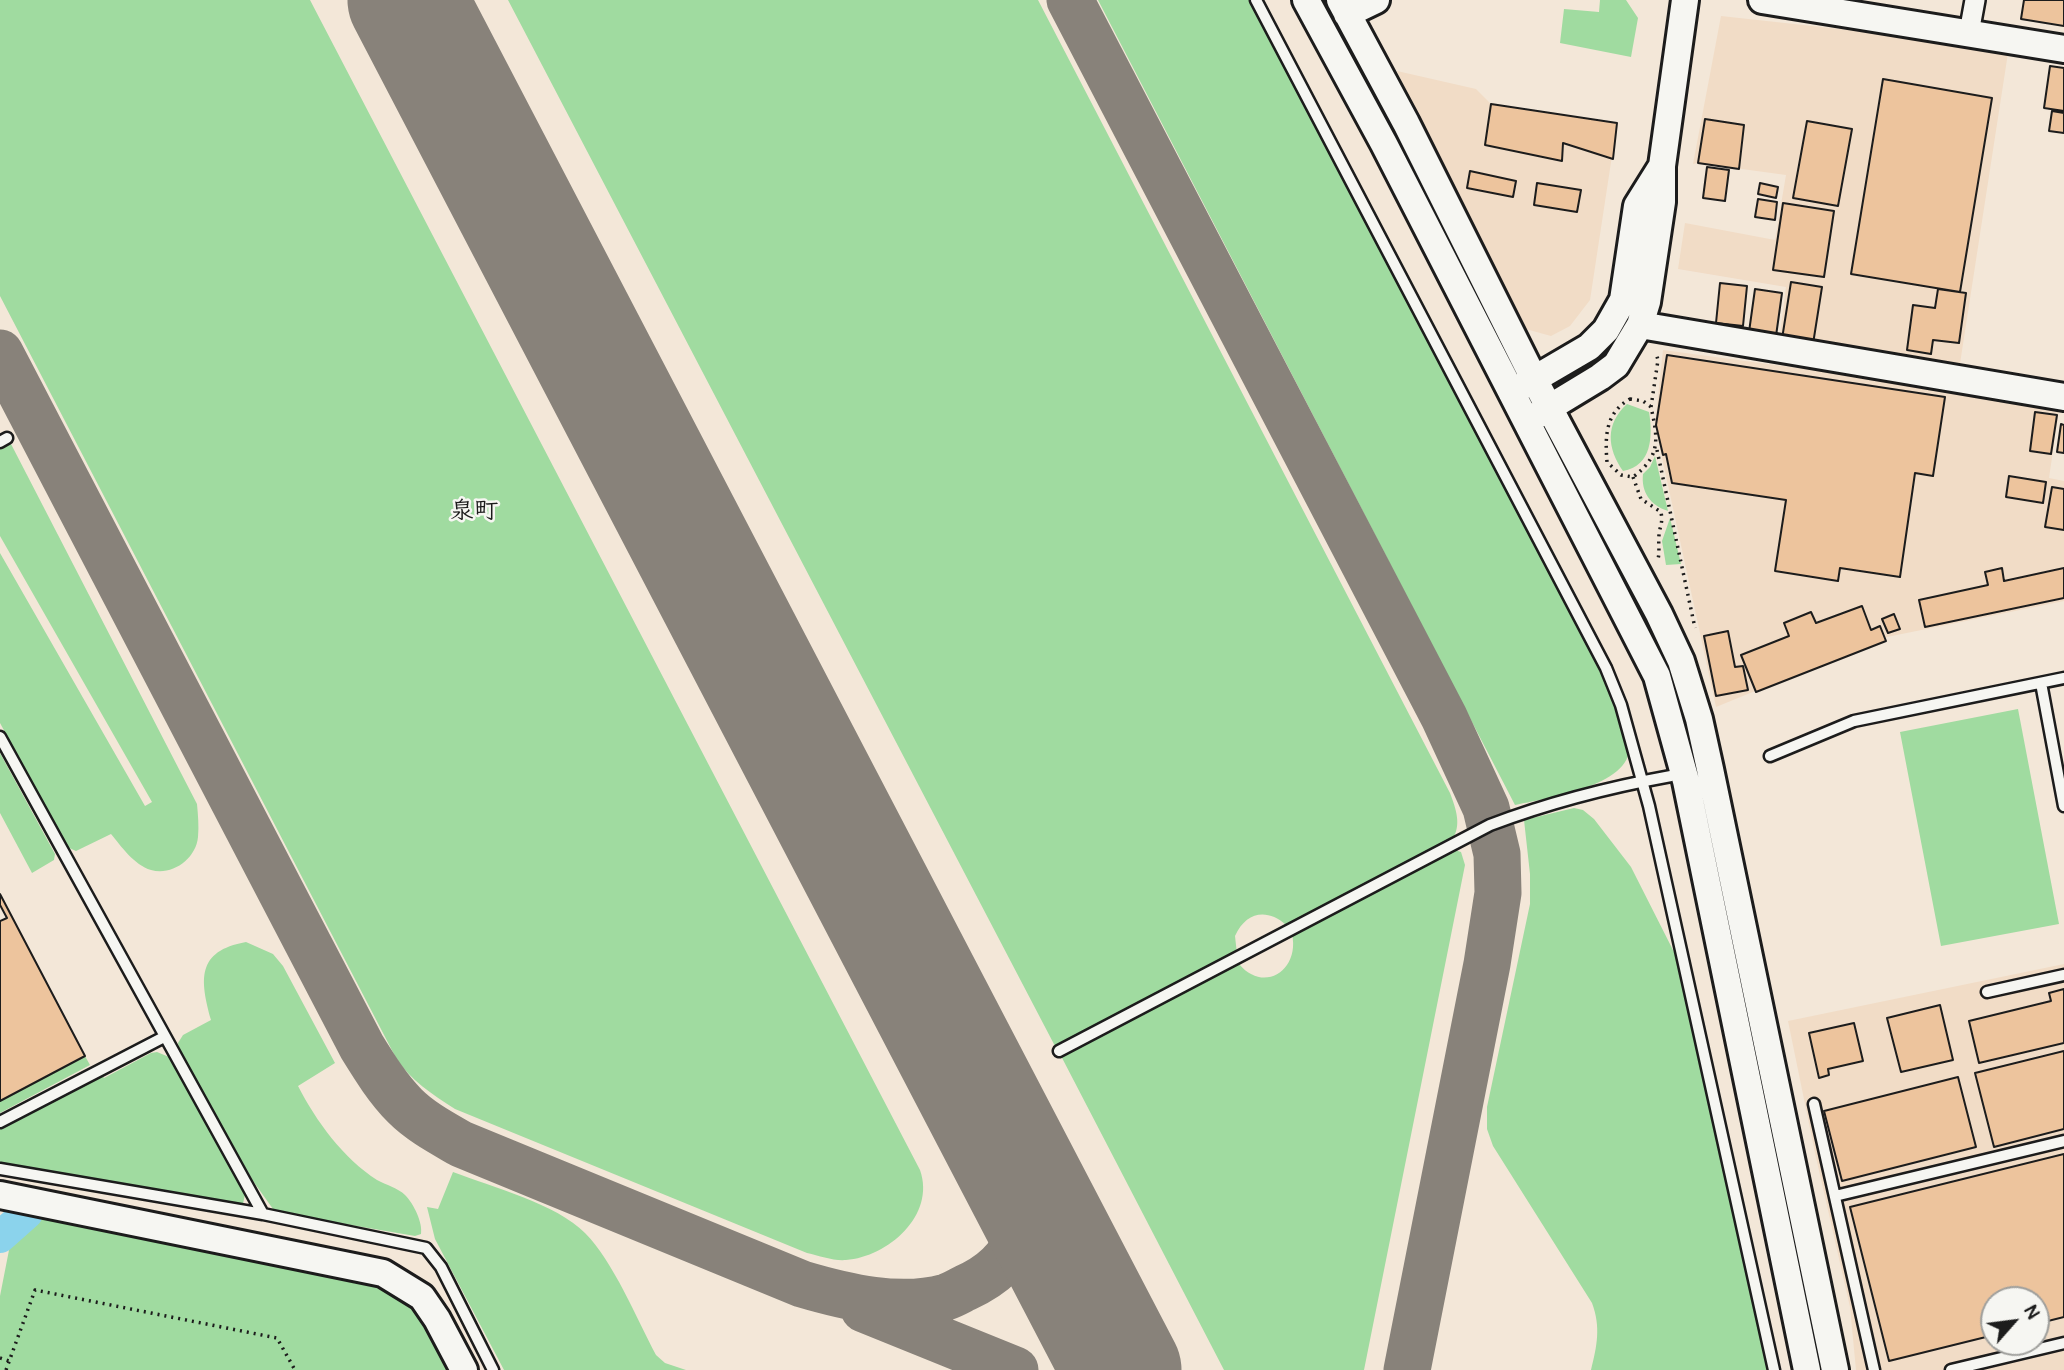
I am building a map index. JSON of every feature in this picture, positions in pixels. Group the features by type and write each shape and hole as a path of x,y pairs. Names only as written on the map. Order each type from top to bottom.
{"street":[{"path":"1306,0 1384,144 1538,415 1659,614 1681,661 1699,719 1835,1370"},
{"path":"1376,0 1344,7 1406,123 1522,386"},
{"path":"1538,415 1616,365 1640,326 1647,302 1662,202 1662,166 1685,0"},
{"path":"1762,0 2064,49"},
{"path":"1969,33 1975,0"},
{"path":"1522,386 1589,347 1606,330 1623,300 1637,206 1662,166"},
{"path":"1640,326 2064,397"},
{"path":"1538,415 1657,676 1686,780 1807,1370"},
{"path":"0,1195 383,1273 422,1297 464,1370"}],"lane":[{"path":"1256,0 1606,668 1621,705 1642,781 1773,1370"},
{"path":"1770,756 1854,721 2064,678"},
{"path":"2040,683 2064,806"},
{"path":"0,737 263,1214"},
{"path":"1059,1051 1490,825 1642,781 1671,776"},
{"path":"1987,992 2064,975"},
{"path":"0,1122 164,1037"},
{"path":"1814,1104 1874,1370"},
{"path":"1835,1196 2064,1141"},
{"path":"0,1169 263,1214 426,1248 441,1267 493,1370"},
{"path":"1951,1370 2064,1343"}],"path":[{"path":"1656,353 1658,360 1651,407 1656,448 1695,628"},
{"path":"1651,407 1643,401 1630,399 1618,406 1609,421 1605,442 1607,463 1621,475 1633,477 1647,466 1656,448"},
{"path":"1633,477 1640,499 1661,512 1663,524 1659,535 1658,559"},
{"path":"6,1370 35,1290 277,1338 295,1370"},
{"path":"0,1358 9,1361"}],"shaded area":[{"path":"1721,16 1849,30 2008,53 1959,370 1779,342 1786,287 1678,269 1685,223 1775,240 1786,175 1693,164"},
{"path":"1397,71 1476,89 1491,104 1617,123 1590,300 1570,326 1551,336 1515,326"},
{"path":"1663,350 2060,403 2049,478 2064,481 2064,601 1887,637 1716,707 1655,425"},
{"path":"2064,964 2064,1370 1856,1370 1850,1307 1788,1021"}],"green space":[{"path":"0,0 310,0 920,1170 923,1187 921,1203 905,1231 892,1242 878,1251 846,1260 807,1253 455,1109 415,1080 396,1058 0,296"},
{"path":"508,0 1038,0 1450,793 1457,823 1452,840 1286,925 1272,916 1251,917 1235,936 1237,954 1056,1048"},
{"path":"1098,0 1252,0 1615,698 1629,746 1626,760 1617,771 1602,781 1564,794 1515,805"},
{"path":"1600,0 1626,0 1638,18 1631,57 1560,43 1564,9 1599,12"},
{"path":"1627,404 1649,412 1651,431 1645,456 1633,468 1623,471 1614,454 1611,436 1615,420"},
{"path":"11,444 197,804 196,845 188,859 175,868 159,871 145,868 128,855 111,834 76,851 67,847 0,723 0,553 145,806 152,802 0,536 0,449"},
{"path":"1655,456 1668,511 1652,501 1645,492 1643,474"},
{"path":"1670,518 1681,564 1666,565 1662,541"},
{"path":"2018,709 2059,924 1941,946 1900,732"},
{"path":"0,753 55,854 54,860 32,873 0,813"},
{"path":"1574,808 1583,810 1594,819 1631,867 1676,956 1700,1066 1706,1075 1771,1370 1591,1370 1597,1336 1592,1303 1493,1146 1487,1129 1487,1107 1530,904 1530,874 1524,820"},
{"path":"1455,850 1461,852 1465,865 1364,1370 1224,1370 1060,1054 1239,964 1259,977 1278,974 1291,958 1292,934"},
{"path":"246,942 273,954 283,966 335,1063 298,1086 305,1099 332,1138 353,1161 377,1180 405,1195 415,1208 421,1234 415,1236 281,1213 273,1209 253,1181 178,1043 183,1035 211,1020 204,980 210,960 230,946"},
{"path":"157,1052 169,1057 245,1194 243,1204 0,1163 0,1124 101,1072 104,1078"},
{"path":"85,1056 90,1065 0,1113 0,1101"},
{"path":"453,1172 541,1205 558,1213 585,1233 624,1291 656,1355 665,1363 686,1370 504,1370 435,1239 427,1207 438,1209"},
{"path":"39,1213 366,1276 401,1293 423,1318 450,1370 0,1370 0,1296 10,1245"}],"building":[{"path":"2024,0 2064,0 2064,26 2021,19"},
{"path":"2050,66 2064,68 2064,111 2044,108"},
{"path":"1883,79 1992,98 1960,292 1851,274"},
{"path":"1491,104 1617,123 1613,159 1563,143 1562,161 1485,145"},
{"path":"2052,111 2064,113 2064,133 2049,131"},
{"path":"1705,119 1744,125 1739,169 1698,163"},
{"path":"1807,121 1852,129 1838,206 1793,198"},
{"path":"1707,167 1729,170 1725,201 1703,198"},
{"path":"1470,171 1516,181 1513,197 1467,188"},
{"path":"1537,183 1581,190 1577,212 1534,205"},
{"path":"1760,183 1778,187 1776,198 1758,194"},
{"path":"1758,199 1777,202 1775,220 1755,217"},
{"path":"1783,203 1834,211 1824,277 1773,270"},
{"path":"1791,282 1822,287 1813,344 1782,339"},
{"path":"1720,283 1747,286 1743,326 1716,323"},
{"path":"1755,289 1782,293 1776,336 1749,332"},
{"path":"1938,289 1966,293 1959,343 1933,340 1931,354 1907,350 1913,305 1935,308"},
{"path":"1667,355 1945,397 1933,476 1915,473 1900,577 1840,568 1838,581 1775,571 1786,500 1672,483 1656,425"},
{"path":"2035,412 2057,415 2051,454 2030,451"},
{"path":"2061,424 2064,425 2064,453 2057,452"},
{"path":"2009,476 2046,482 2043,503 2006,497"},
{"path":"2052,487 2064,489 2064,530 2045,527"},
{"path":"2002,568 2004,581 2064,568 2064,598 1925,627 1919,600 1988,585 1985,572"},
{"path":"1862,606 1871,630 1880,626 1886,641 1756,692 1741,655 1789,636 1784,623 1811,612 1816,623"},
{"path":"1894,614 1900,629 1888,633 1882,619"},
{"path":"1728,631 1735,667 1743,666 1748,690 1716,696 1704,636"},
{"path":"0,894 85,1056 0,1101 0,921 7,918 0,905"},
{"path":"2064,989 2064,1043 1979,1063 1969,1021 2051,1001 2049,993"},
{"path":"1940,1005 1953,1060 1901,1072 1887,1018"},
{"path":"1854,1023 1863,1061 1828,1069 1829,1075 1819,1078 1809,1033"},
{"path":"2064,1051 2064,1129 1994,1147 1975,1073"},
{"path":"1958,1077 1976,1147 1842,1181 1824,1111"},
{"path":"2064,1154 2064,1317 2050,1320 2050,1286 1980,1286 1980,1338 1889,1361 1850,1207"}],"waterway":[{"path":"0,1237 27,1213"}],"taxiway":[{"path":"1070,0 1444,717 1486,808 1497,854 1498,893 1487,964 1407,1370"},
{"path":"0,353 362,1047 393,1093 418,1117 461,1144 802,1284 855,1297 892,1302 928,1301 958,1292 985,1277 1012,1251 1022,1218 1019,1180 1013,1159"},
{"path":"864,1309 1015,1370"}],"runway":[{"path":"407,0 1122,1370"}],"district":[{"name":"泉町","path":"474,512"}]}
